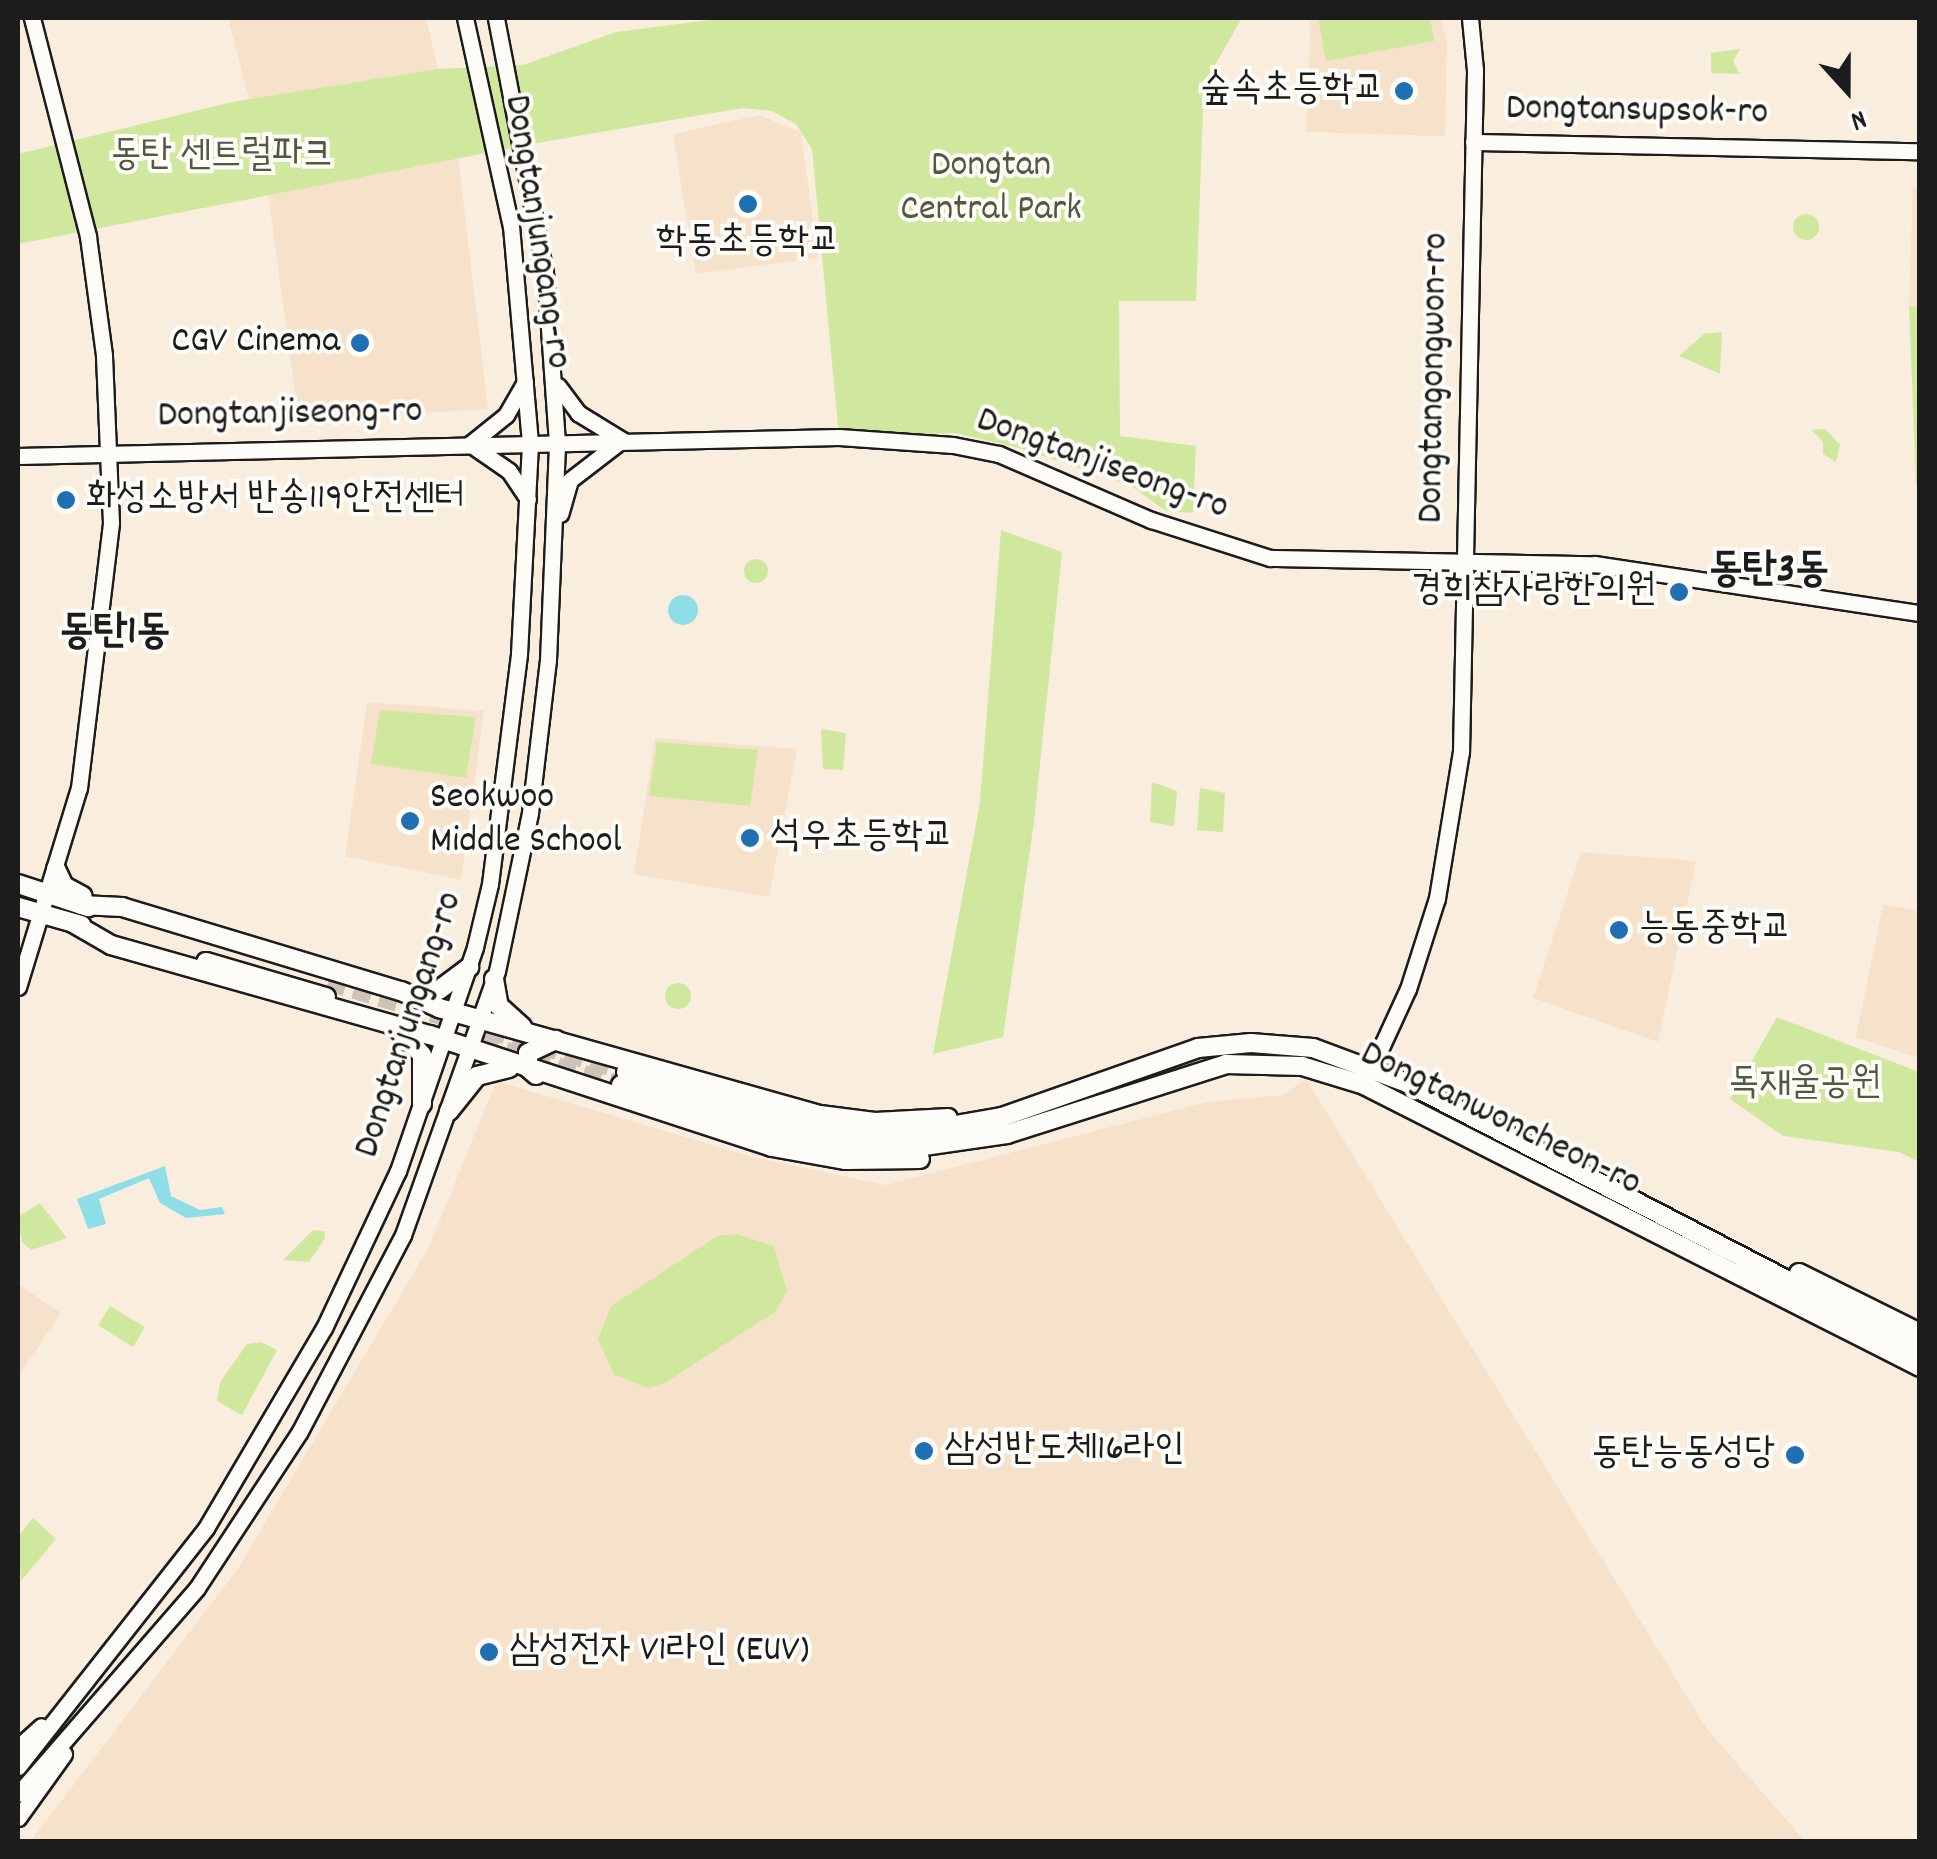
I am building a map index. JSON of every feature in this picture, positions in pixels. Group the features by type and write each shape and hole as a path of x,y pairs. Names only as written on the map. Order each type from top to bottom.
{"main road":[{"path":"56,870 76,894 407,993 456,1013 820,1115 900,1122 974,1113 1005,1125 984,1148 944,1156 821,1158 513,1068 446,1042 112,945 73,923"},
{"path":"18,884 327,989 18,907"},
{"path":"81,905 122,907"},
{"path":"407,993 439,990 469,968"},
{"path":"494,979 504,1013 535,1035"},
{"path":"392,1028 408,1016 407,993"},
{"path":"392,1028 422,1055 422,1104"},
{"path":"536,1075 528,1068 528,1053 556,1040"},
{"name":"Dongtanwoncheon-ro","path":"1005,1125 1198,1048 1251,1043 1313,1048 1372,1066 1920,1350"},
{"path":"1307,1067 1318,1058 1313,1048"},
{"name":"Dongtanwoncheon-ro","path":"624,1079 772,1133 843,1147 902,1149 1005,1125 1212,1067 1307,1067 1364,1085 1920,1368"},
{"path":"449,1111 477,1076 513,1068"},
{"path":"1670,1218 1716,1232 1920,1333"},
{"path":"1657,1234 1703,1268 1920,1381"}],"street":[{"path":"18,987 79,788 99,654 110,452 88,236 68,143 32,18"},
{"name":"Dongtanjungang-ro","path":"18,1767 206,1528 278,1408 369,1236 446,1042 469,968 490,884 530,502 530,443 528,379 511,227 465,18"},
{"name":"Dongtanjungang-ro","path":"98,1705 198,1588 258,1504 386,1271 449,1111 494,979 530,813 556,522 554,379 532,186 496,18"},
{"name":"Dongtangongwon-ro","path":"1364,1085 1408,989 1436,898 1461,752 1473,142 1470,18"},
{"name":"Dongtansupsok-ro","path":"1473,142 1920,151"},
{"path":"528,379 506,415 470,444 518,479 530,502"},
{"path":"554,379 578,413 622,440 570,480 556,522"},
{"name":"Dongtanjiseong-ro","path":"18,456 839,437 953,445 999,454 1151,520 1270,558 1595,564 1920,613"},
{"path":"18,1747 81,1690"},
{"path":"18,1794 98,1705"},
{"path":"18,1818 98,1705"}],"shaded area":[{"path":"228,18 426,18 457,149 488,409 299,421 262,149"},
{"path":"1311,18 1441,18 1447,45 1445,136 1306,132"},
{"name":"학동초등학교","path":"759,115 801,132 818,258 696,274 673,134"},
{"path":"1913,187 1919,188 1919,307 1909,307"},
{"name":"Seokwoo Middle School","path":"367,702 484,711 461,880 345,856"},
{"path":"655,738 797,749 769,897 634,874"},
{"name":"능동중학교","path":"1581,852 1696,861 1658,1042 1533,998"},
{"path":"1883,905 1919,910 1919,1058 1856,1037"},
{"path":"1306,1079 1707,1729 1805,1841 30,1842 237,1570 429,1247 496,1081 752,1157 885,1185 1207,1102 1283,1095"},
{"path":"18,1284 61,1313 18,1377"}],"green space":[{"name":"Dongtan Central Park","path":"726,18 1242,18 1204,84 1196,301 1119,301 1120,436 1196,446 1193,513 1166,511 1130,485 1016,447 955,433 839,437 812,149 796,124 772,111 742,108 537,143 18,244 18,154 232,102 438,69 523,65 616,32"},
{"path":"1318,18 1430,18 1434,41 1326,61"},
{"path":"1740,49 1733,61 1740,74 1711,73 1711,53"},
{"path":"1806,214 1815,218 1819,227 1815,236 1806,240 1797,236 1793,227 1797,218"},
{"path":"1909,307 1919,307 1919,486 1916,486"},
{"path":"1722,332 1720,374 1679,356 1704,334"},
{"path":"1825,429 1840,445 1836,462 1823,454 1823,442 1812,430"},
{"path":"1001,530 1062,552 1034,822 1003,1037 933,1054 980,802"},
{"path":"756,559 765,562 765,580 756,583 747,580 744,571 747,562"},
{"path":"380,710 476,717 466,778 371,764"},
{"path":"821,729 846,733 843,770 823,769"},
{"path":"657,742 758,750 750,806 649,796"},
{"path":"1152,782 1177,791 1174,826 1150,822"},
{"path":"1200,788 1225,793 1223,832 1197,830"},
{"path":"678,983 687,987 691,996 687,1005 678,1009 669,1005 665,996 669,987"},
{"name":"독재울공원","path":"1777,1017 1919,1072 1919,1162 1899,1152 1783,1136 1730,1099"},
{"path":"40,1203 67,1238 31,1250 22,1242 18,1217"},
{"path":"313,1230 324,1231 325,1238 309,1262 283,1260"},
{"path":"736,1234 774,1246 787,1291 775,1312 663,1384 648,1388 614,1375 598,1339 611,1306 717,1236"},
{"path":"110,1306 145,1327 133,1347 98,1325"},
{"path":"261,1342 277,1350 242,1415 217,1401 220,1382 247,1344"},
{"path":"33,1518 56,1539 21,1581 18,1537"}],"water":[{"path":"683,595 694,599 698,610 694,621 683,625 672,621 668,610 672,599"},
{"path":"165,1166 171,1196 200,1210 222,1207 225,1214 186,1218 160,1203 149,1178 99,1199 106,1224 88,1229 77,1199"}],"tunnel":[{"path":"328,982 444,1017"},
{"path":"488,1030 626,1072"},
{"path":"480,1043 621,1085"}],"place":[{"name":"숲속초등학교","path":"1404,91"},
{"name":"학동초등학교","path":"748,204"},
{"name":"CGV Cinema","path":"360,343"},
{"name":"화성소방서 반송119안전센터","path":"66,500"},
{"name":"경희참사랑한의원","path":"1679,592"},
{"name":"Seokwoo Middle School","path":"410,821"},
{"name":"석우초등학교","path":"750,838"},
{"name":"능동중학교","path":"1619,930"},
{"name":"삼성반도체16라인","path":"924,1451"},
{"name":"동탄능동성당","path":"1795,1455"},
{"name":"삼성전자 V1라인 (EUV)","path":"489,1652"}],"district":[{"name":"동탄3동","path":"1769,572"},
{"name":"동탄1동","path":"115,634"}],"park label":[{"name":"동탄 센트럴파크","path":"222,157"}]}
